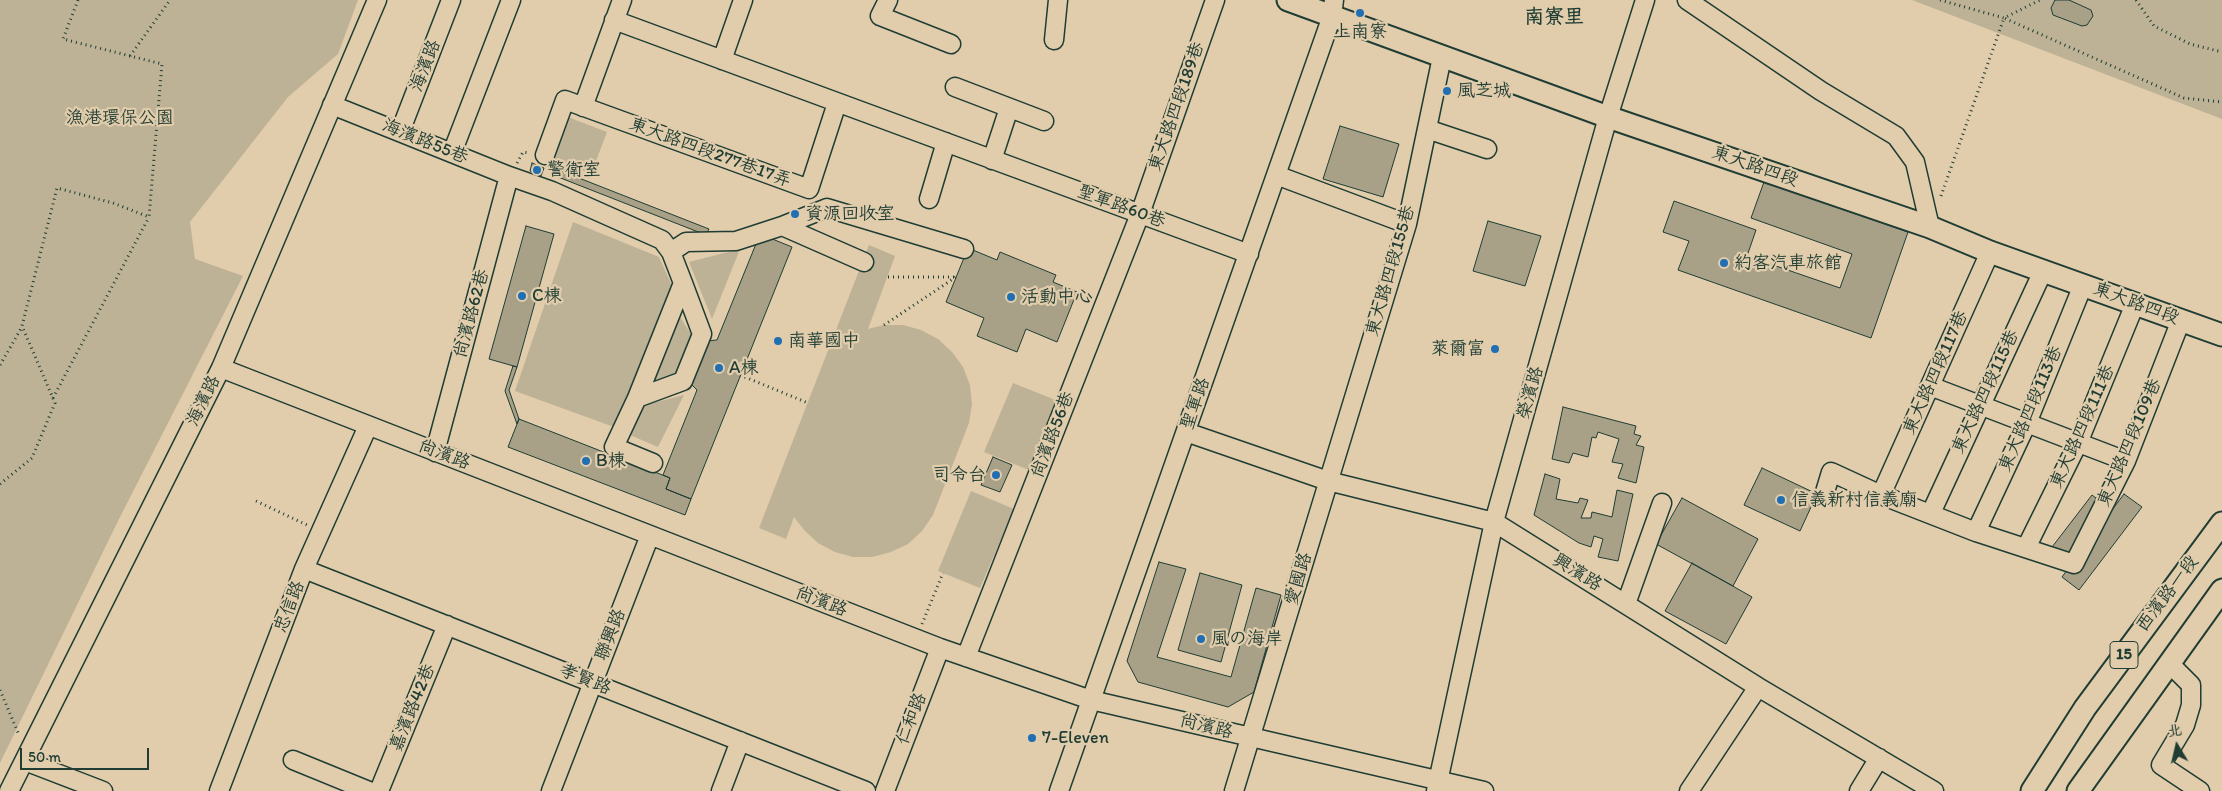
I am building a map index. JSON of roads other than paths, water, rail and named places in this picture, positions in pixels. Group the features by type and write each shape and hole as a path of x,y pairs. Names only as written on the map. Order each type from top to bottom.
{"main road":[{"name":"東大路四段","path":"1288,0 1333,8 1442,58 1930,227 1990,252 2222,335"},
{"name":"西濱路一段","path":"2032,791 2085,708 2222,523"},
{"name":"15","path":"2078,791 2222,590"}],"street":[{"name":"海濱路","path":"9,791 221,368 377,0"},
{"name":"海濱路","path":"400,132 451,0"},
{"path":"452,153 511,0"},
{"path":"545,155 565,100 583,107 622,0"},
{"path":"722,60 743,0"},
{"path":"888,0 880,16 952,44"},
{"path":"1054,40 1058,0"},
{"name":"東大路四段189巷","path":"1140,214 1215,0"},
{"name":"榮濱路","path":"1438,786 1494,522 1608,117 1646,0"},
{"path":"1686,0 1821,91 1896,136 1915,162 1930,227"},
{"name":"聖軍路","path":"1059,791 1249,254 1333,8"},
{"name":"聖軍路60巷","path":"614,20 1249,254"},
{"name":"東大路四段155巷","path":"1328,481 1407,224 1442,58"},
{"path":"955,87 1044,122"},
{"name":"東大路四段277巷17弄","path":"583,107 809,189 838,102"},
{"name":"海濱路55巷","path":"332,104 514,178 552,191 662,240 672,252"},
{"path":"992,160 1009,108"},
{"path":"1427,129 1487,149"},
{"path":"929,199 946,142"},
{"path":"1276,175 1407,224"},
{"name":"尚濱路62巷","path":"435,452 514,178"},
{"path":"636,398 683,381 702,334 672,252 686,242 736,241 782,226 827,208 964,249"},
{"name":"尚濱路56巷","path":"966,657 1140,214"},
{"path":"782,226 864,262"},
{"name":"東大路四段117巷","path":"1882,495 1990,252"},
{"name":"東大路四段115巷","path":"1931,513 2043,271"},
{"path":"653,463 614,447 683,284"},
{"name":"東大路四段113巷","path":"1976,532 2027,423 2082,285"},
{"name":"東大路四段111巷","path":"2026,548 2078,443 2136,304"},
{"name":"東大路四段109巷","path":"2026,548 2074,564 2126,461 2181,320"},
{"name":"尚濱路","path":"221,368 940,648 1091,700 1438,786 1484,791"},
{"path":"1930,386 2126,461"},
{"name":"忠信路","path":"219,791 304,569 368,426"},
{"name":"興濱路","path":"1186,432 1328,481 1494,522 1758,686 1934,791"},
{"path":"1825,492 1831,472 1882,495 1976,532 2026,548"},
{"name":"愛國路","path":"1234,791 1328,481"},
{"path":"1626,604 1662,503"},
{"name":"聯興路","path":"551,791 650,535"},
{"name":"孝賢路","path":"304,569 866,791"},
{"name":"嘉濱路42巷","path":"379,791 446,625"},
{"name":"仁和路","path":"885,791 940,648"},
{"path":"2169,663 2191,685 2191,705 2184,725 2161,765 2200,791"},
{"path":"1689,791 1758,686"},
{"path":"721,791 740,741"},
{"path":"1859,791 1879,758"},
{"path":"294,760 369,791"},
{"path":"25,761 103,791"}],"place":[{"name":"上南寮","path":"1360,13"},
{"name":"風芝城","path":"1447,91"},
{"name":"警衛室","path":"537,170"},
{"name":"資源回收室","path":"795,214"},
{"name":"約客汽車旅館","path":"1724,263"},
{"name":"C棟","path":"522,296"},
{"name":"活動中心","path":"1011,297"},
{"name":"南華國中","path":"778,341"},
{"name":"萊爾富","path":"1495,349"},
{"name":"A棟","path":"719,368"},
{"name":"B棟","path":"586,461"},
{"name":"司令台","path":"996,475"},
{"name":"信義新村信義廟","path":"1781,500"},
{"name":"風の海岸","path":"1201,639"},
{"name":"7-Eleven","path":"1032,738"}],"district":[{"name":"南寮里","path":"1554,18"}],"park label":[{"name":"漁港環保公園","path":"120,118"}]}
